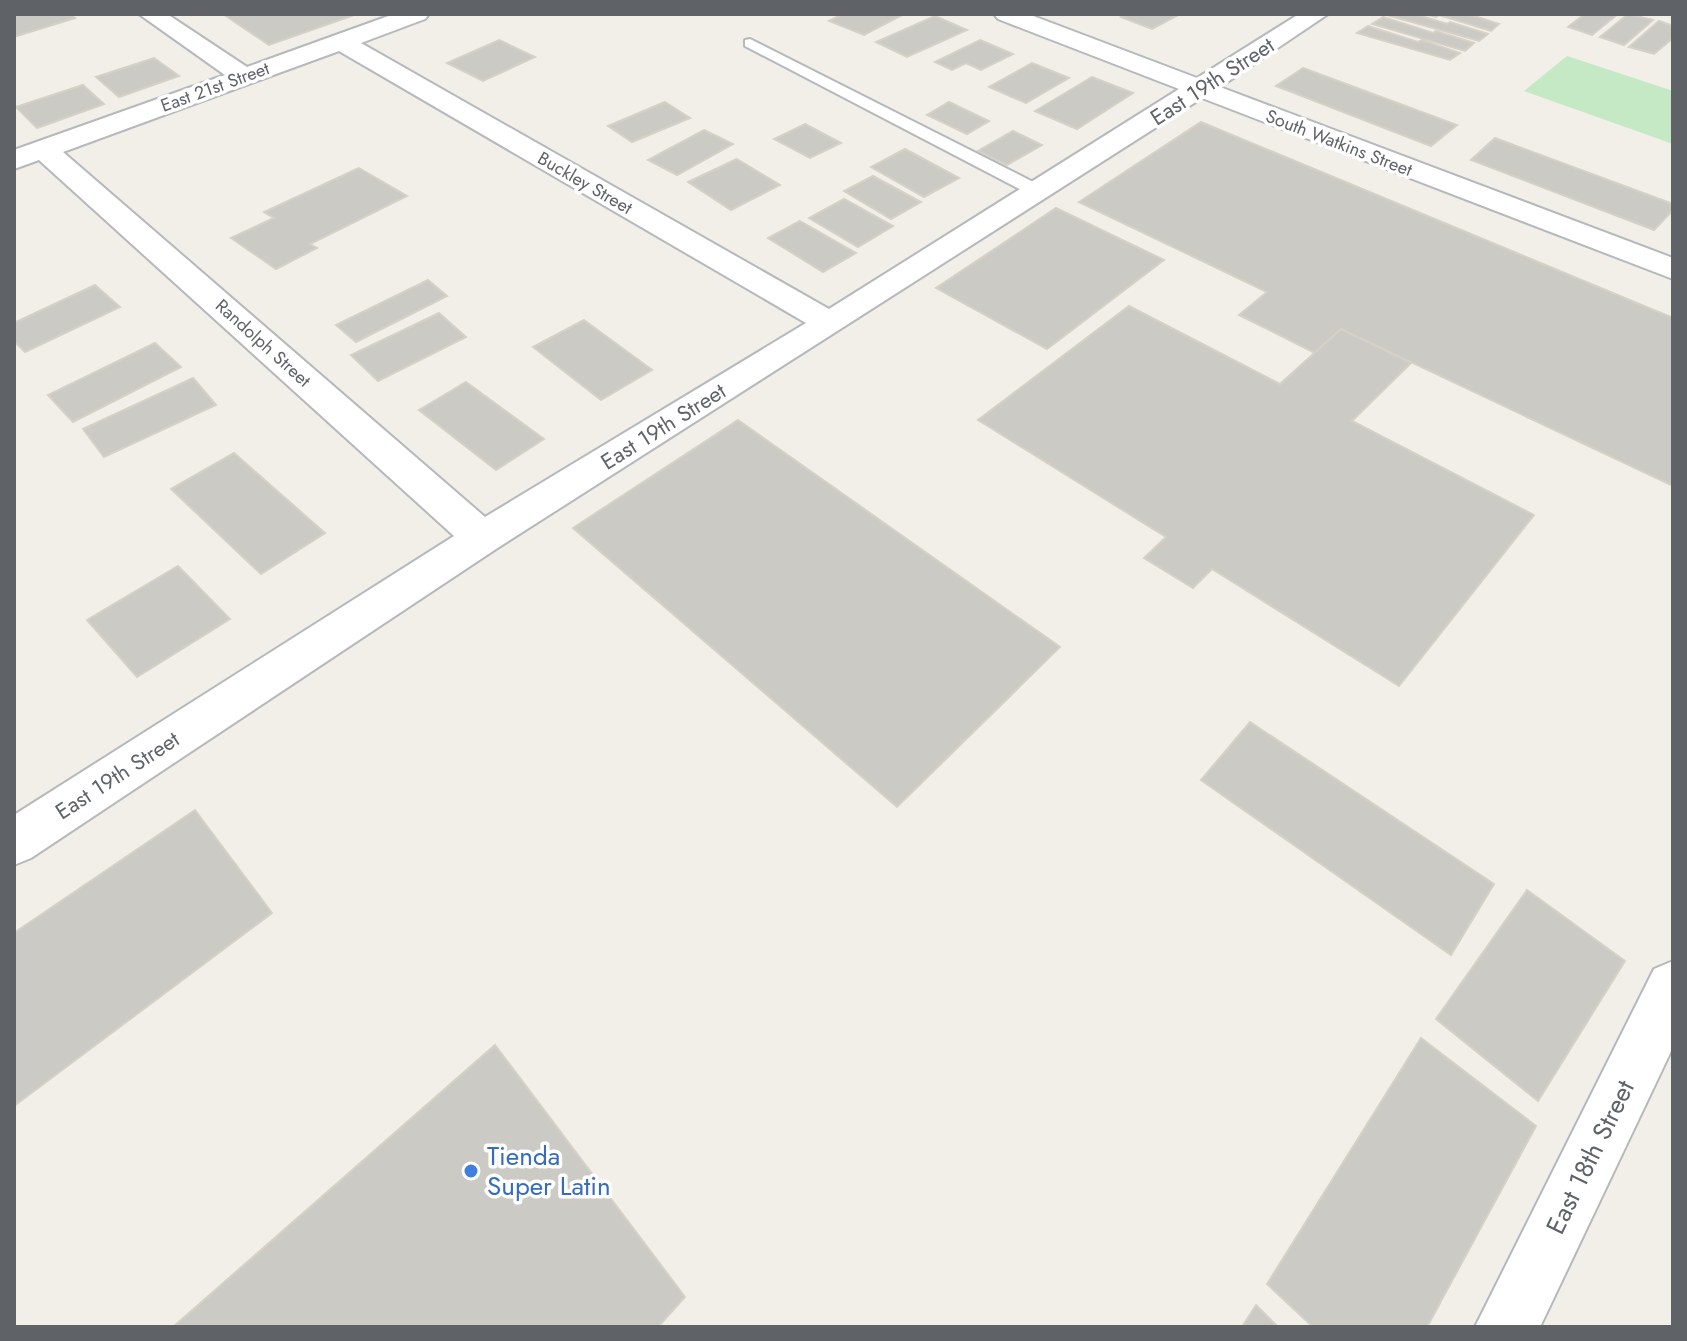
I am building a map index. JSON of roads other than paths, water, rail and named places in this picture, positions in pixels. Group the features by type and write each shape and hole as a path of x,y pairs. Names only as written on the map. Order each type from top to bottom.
{"street":[{"path":"151,14 244,76"},
{"name":"East 21st Street","path":"28,154 417,14"},
{"name":"South Watkins Street","path":"1006,14 1673,269"},
{"name":"East 19th Street","path":"14,842 482,538 1039,192 1316,14"},
{"name":"Buckley Street","path":"341,42 830,323"},
{"name":"Randolph Street","path":"28,154 482,538"},
{"name":"East 18th Street","path":"1507,1327 1673,988"}],"lane":[{"path":"750,43 1039,192"}],"place":[{"name":"Tienda Super Latin","path":"471,1171"}]}
